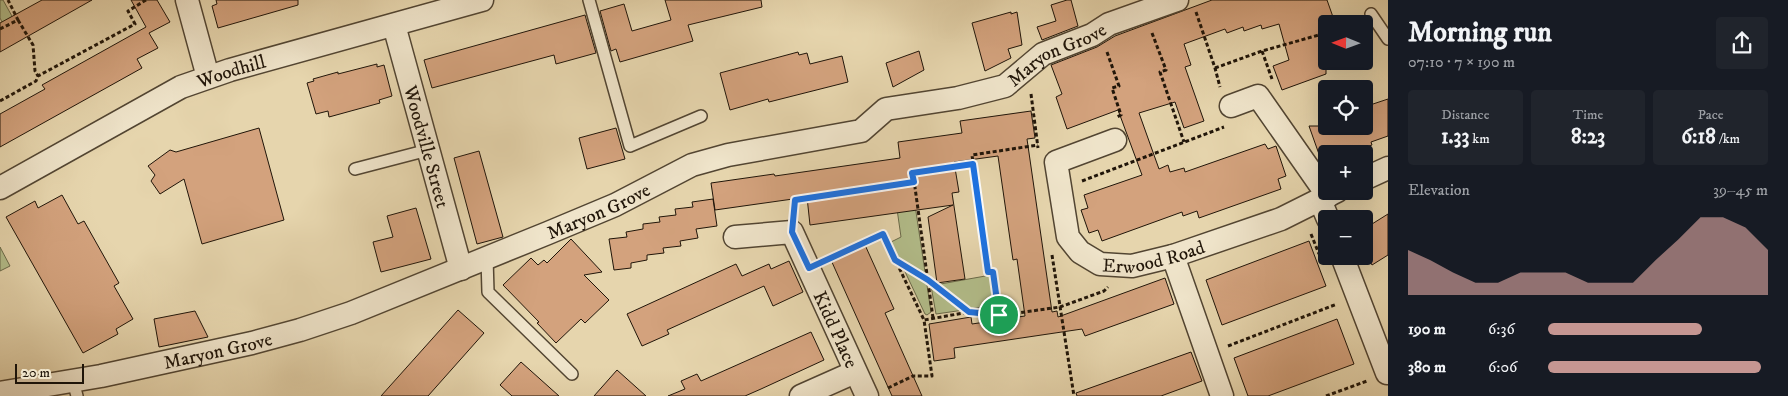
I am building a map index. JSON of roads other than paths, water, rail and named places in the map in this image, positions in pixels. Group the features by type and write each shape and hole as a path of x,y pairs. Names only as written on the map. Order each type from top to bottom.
{"street":[{"path":"187,0 208,77"},
{"name":"Woodhill","path":"0,188 158,98 181,87 208,77 482,0"},
{"name":"Maryon Grove","path":"0,393 75,388 300,330 351,313 615,205 692,165 728,155 861,131 886,109 958,98 1005,86 1043,54 1092,35 1109,24 1144,11 1186,4"},
{"name":"Woodville Street","path":"394,24 461,269"},
{"path":"1227,100 1258,96 1328,201"},
{"name":"Erwood Road","path":"1116,133 1056,162 1068,237 1080,252 1100,264 1132,266 1173,256 1328,201"},
{"path":"1373,175 1388,168"},
{"name":"Kidd Place","path":"735,237 792,232 855,372 873,394"},
{"path":"1173,256 1222,396"},
{"path":"1346,265 1382,341 1380,376"},
{"path":"801,396 855,372"}],"lane":[{"path":"589,0 630,146 701,116"},
{"path":"1371,14 1388,39"},
{"path":"355,169 428,150"},
{"path":"487,258 488,292 572,374"}]}
